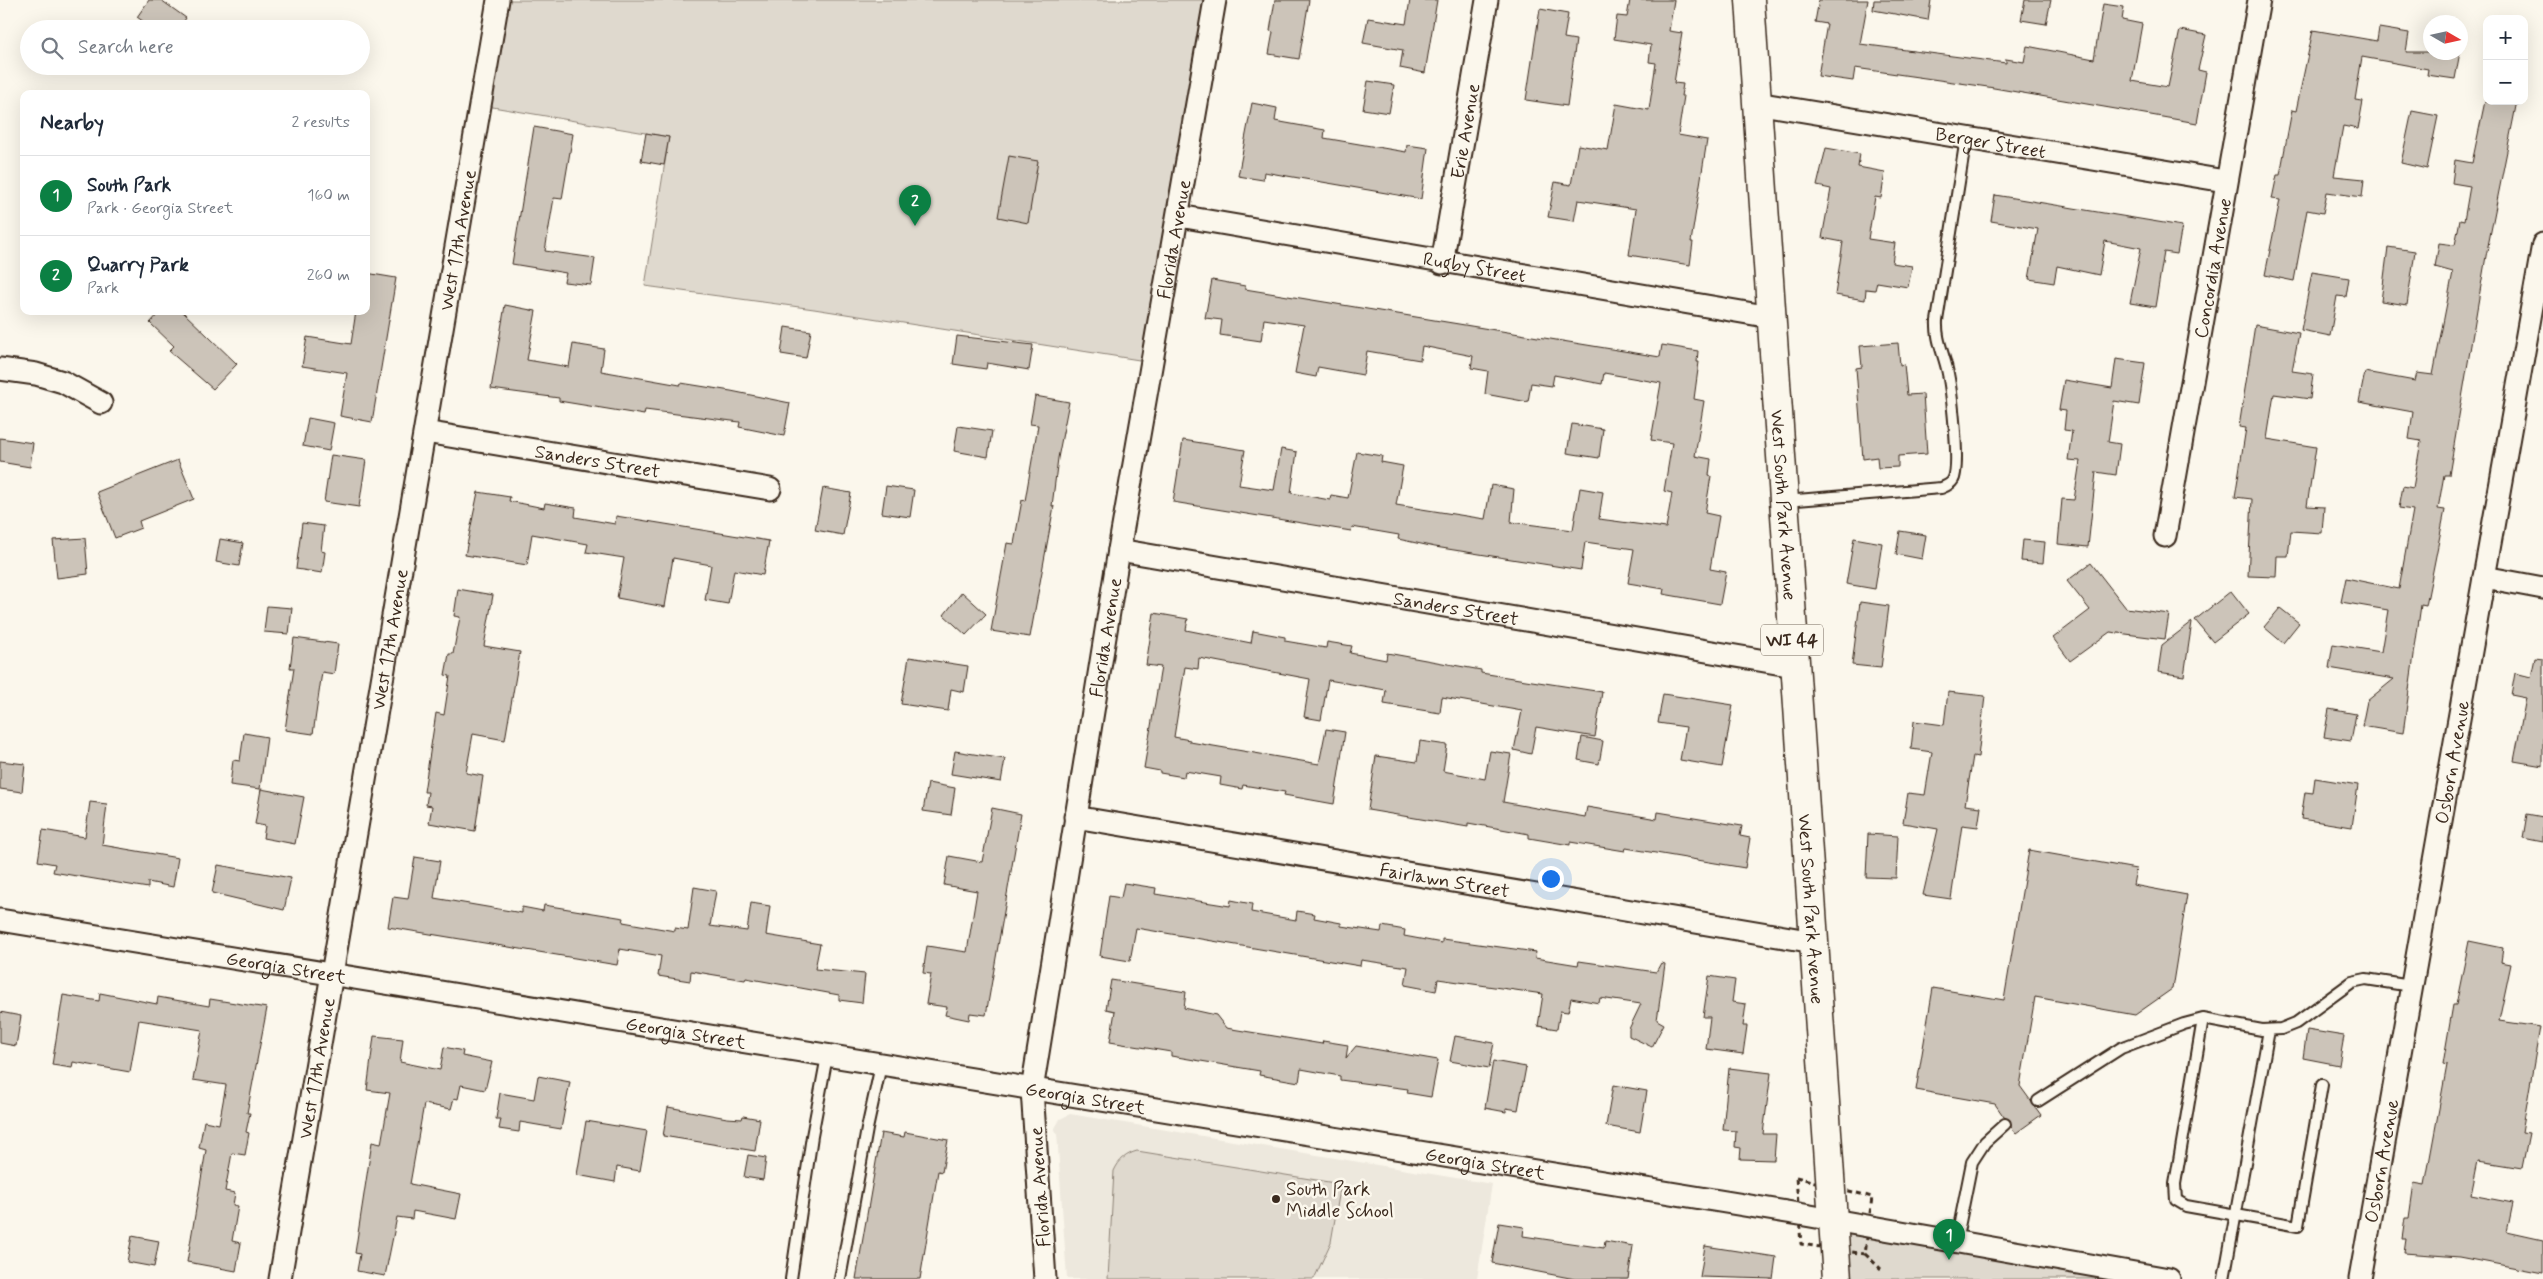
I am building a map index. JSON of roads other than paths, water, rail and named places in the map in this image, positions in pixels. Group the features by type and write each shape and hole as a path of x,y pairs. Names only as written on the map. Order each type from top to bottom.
{"main road":[{"name":"West South Park Avenue","path":"1750,0 1837,1279"}],"street":[{"name":"West 17th Avenue","path":"280,1279 498,0"},
{"name":"Florida Avenue","path":"1045,1279 1032,1090 1119,550 1179,216 1215,0"},
{"name":"Erie Avenue","path":"1442,262 1487,0"},
{"name":"Concordia Avenue","path":"2165,536 2259,0"},
{"name":"Berger Street","path":"1756,103 2226,181"},
{"name":"Rugby Street","path":"1179,216 1771,317"},
{"name":"Osborn Avenue","path":"2360,1279 2543,244"},
{"path":"0,368 36,374 63,382 101,403"},
{"name":"Sanders Street","path":"425,432 770,488"},
{"name":"Sanders Street","path":"1119,550 1794,666"},
{"path":"2484,577 2543,588"},
{"name":"Fairlawn Street","path":"1075,817 1814,942"},
{"name":"Georgia Street","path":"0,920 332,976 1832,1219 2169,1279"}],"lane":[{"path":"1783,501 1941,488 1950,484 1955,478 1956,450 1947,370 1939,346 1937,327 1966,138"},
{"path":"2038,1101 2121,1048 2184,1024 2203,1020 2270,1030 2281,1029 2296,1023 2352,982 2366,978 2412,986"},
{"path":"2203,1020 2176,1184 2176,1200 2186,1206 2298,1226 2322,1085"},
{"path":"2224,1279 2270,1030"},
{"path":"791,1279 812,1136 827,1056"},
{"path":"840,1279 867,1129 881,1065"},
{"path":"1956,1242 1972,1162 1985,1142 2005,1124"}],"place":[{"name":"Quarry Park","path":"915,226"},
{"name":"South Park Middle School","path":"1276,1199"},
{"name":"South Park","path":"1949,1260"}]}
